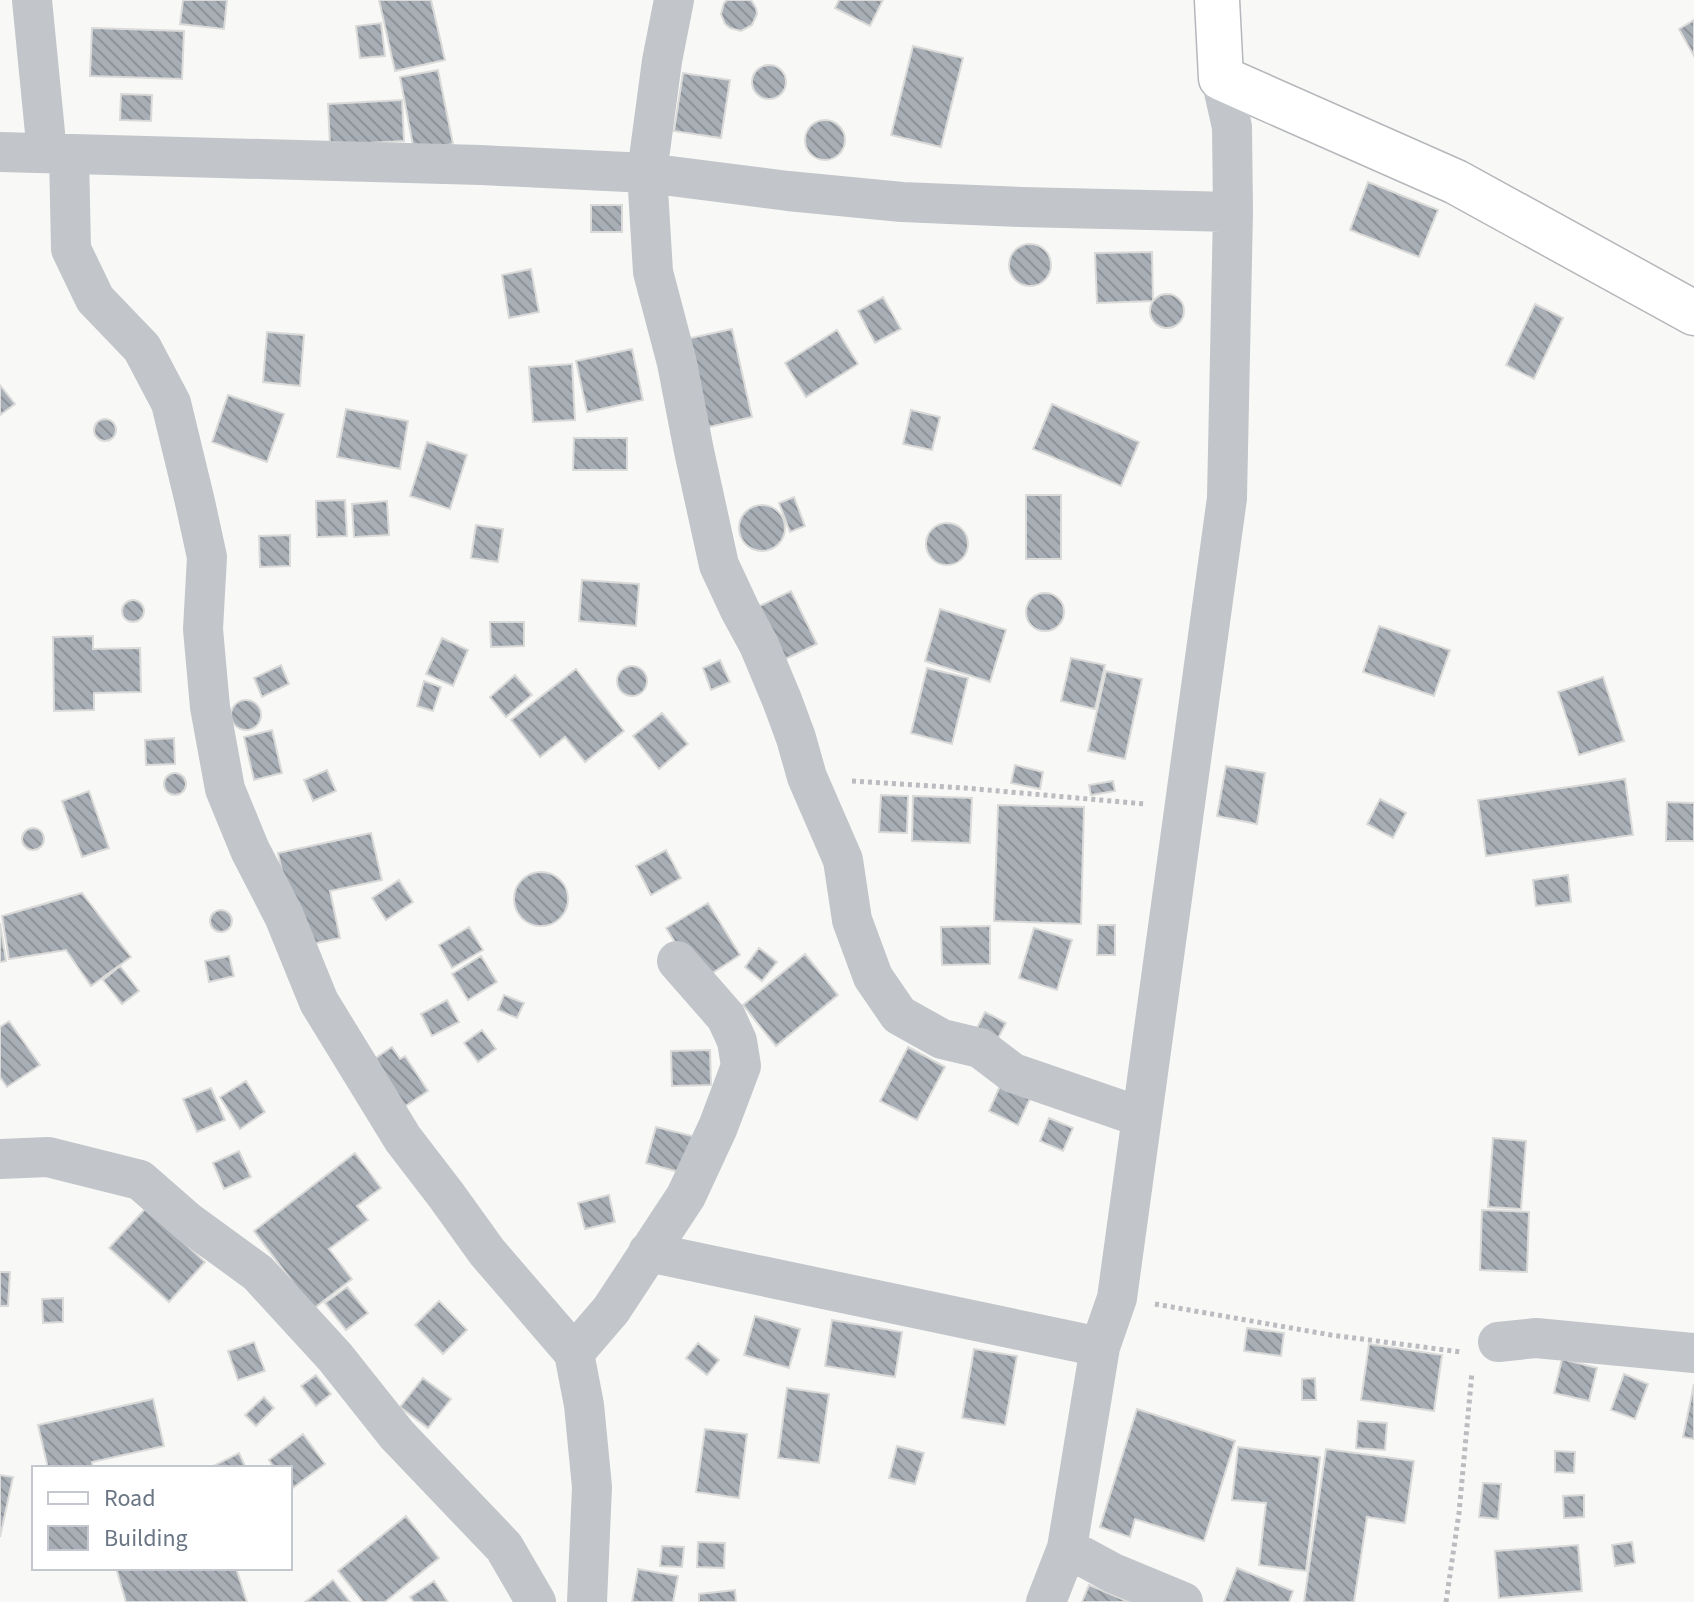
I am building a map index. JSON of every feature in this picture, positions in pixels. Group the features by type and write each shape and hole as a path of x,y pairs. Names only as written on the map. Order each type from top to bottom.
{"main road":[{"path":"1216,1 1221,78 1456,182 1691,318"}],"street":[{"path":"32,0 71,249 95,299 142,348 171,403 207,557 203,629 210,707 225,789 250,850 284,916 319,1002 403,1139 487,1252 574,1353 584,1405 592,1487 587,1602"},
{"path":"674,0 662,61 647,173 653,272 677,363 719,565 759,645 796,738 807,777 843,860 852,920 873,977 899,1015 942,1039 980,1048 1013,1073 1141,1117"},
{"path":"1046,1602 1067,1548 1100,1347 1117,1298 1227,498 1232,127 1221,78"},
{"path":"0,152 465,164 647,173 902,202 1233,212"},
{"path":"574,1353 611,1310 686,1196 718,1127 741,1066 737,1041 726,1017 677,961"},
{"path":"0,1159 48,1157 140,1180 188,1222 258,1273 335,1357 397,1435 504,1547 536,1602"},
{"path":"648,1252 1100,1347"},
{"path":"1486,1348 1536,1338 1694,1353"},
{"path":"1067,1548 1113,1573 1183,1602"}],"path":[{"path":"807,777 1185,807"},
{"path":"1117,1298 1331,1335 1486,1348 1446,1602"}],"building":[{"path":"183,0 227,0 224,29 180,24"},
{"path":"379,0 431,0 445,60 395,71"},
{"path":"727,0 751,0 757,14 752,25 741,31 725,24 721,14"},
{"path":"839,0 883,0 870,26 835,8"},
{"path":"1694,20 1694,56 1679,29"},
{"path":"381,23 385,56 360,58 356,26"},
{"path":"92,28 184,31 182,79 90,76"},
{"path":"913,46 963,58 941,147 891,135"},
{"path":"769,65 781,70 786,82 781,94 769,99 757,94 752,82 757,70"},
{"path":"438,70 453,144 414,151 400,77"},
{"path":"683,73 730,80 721,138 674,131"},
{"path":"121,94 152,95 151,121 120,120"},
{"path":"402,100 404,141 330,145 328,104"},
{"path":"825,120 839,126 845,140 839,154 825,160 811,154 805,140 811,126"},
{"path":"1368,182 1438,210 1419,257 1350,230"},
{"path":"591,205 622,205 622,232 591,232"},
{"path":"1030,244 1045,250 1051,265 1045,280 1030,286 1015,280 1009,265 1015,250"},
{"path":"1152,252 1153,301 1097,303 1095,253"},
{"path":"531,269 539,312 509,318 502,275"},
{"path":"1167,294 1179,299 1184,311 1179,323 1167,328 1155,323 1150,311 1155,299"},
{"path":"883,297 901,329 875,343 858,311"},
{"path":"1535,304 1563,318 1534,379 1506,365"},
{"path":"732,329 752,417 696,430 677,341"},
{"path":"837,330 858,364 806,397 785,363"},
{"path":"267,332 304,335 300,386 263,382"},
{"path":"632,349 643,400 587,412 576,361"},
{"path":"572,364 575,420 533,422 529,367"},
{"path":"0,385 15,404 0,415"},
{"path":"228,395 284,414 267,462 212,442"},
{"path":"1052,404 1139,442 1121,486 1033,449"},
{"path":"346,409 408,421 400,469 337,457"},
{"path":"911,410 940,417 932,450 903,444"},
{"path":"105,419 113,422 116,430 113,438 105,441 97,438 94,430 97,422"},
{"path":"574,438 627,438 627,470 573,470"},
{"path":"427,442 467,455 450,509 410,496"},
{"path":"1026,495 1061,495 1061,559 1026,559"},
{"path":"794,497 805,526 790,532 779,503"},
{"path":"345,500 347,536 317,537 316,501"},
{"path":"387,501 389,535 354,537 352,504"},
{"path":"762,505 778,512 785,528 778,544 762,551 746,544 739,528 746,512"},
{"path":"947,523 962,529 968,544 962,559 947,565 932,559 926,544 932,529"},
{"path":"476,525 503,529 498,562 471,558"},
{"path":"290,535 290,566 260,567 259,536"},
{"path":"582,580 639,584 636,626 579,621"},
{"path":"791,591 817,644 777,663 751,610"},
{"path":"1045,593 1059,598 1064,612 1059,626 1045,631 1031,626 1026,612 1031,598"},
{"path":"133,600 141,603 144,611 141,619 133,622 125,619 122,611 125,603"},
{"path":"940,609 1006,630 990,682 925,661"},
{"path":"490,622 524,622 524,646 491,647"},
{"path":"1379,626 1450,650 1434,696 1363,672"},
{"path":"93,636 93,649 140,648 141,692 94,693 94,710 54,711 53,637"},
{"path":"442,638 468,650 453,686 426,674"},
{"path":"1071,658 1105,665 1095,709 1061,701"},
{"path":"720,660 730,682 711,690 703,668"},
{"path":"281,665 289,684 262,697 254,678"},
{"path":"632,666 638,667 646,675 646,687 638,695 632,696 626,695 618,687 617,681 618,675 626,667"},
{"path":"927,668 968,678 952,744 911,733"},
{"path":"576,669 624,731 585,762 565,737 540,757 511,720"},
{"path":"1106,671 1142,679 1125,759 1088,751"},
{"path":"515,675 532,695 506,717 490,697"},
{"path":"1603,677 1624,741 1579,755 1558,692"},
{"path":"424,681 441,687 433,711 417,706"},
{"path":"246,700 256,705 261,715 256,725 246,730 236,725 231,715 236,705"},
{"path":"662,713 688,744 659,769 633,736"},
{"path":"272,730 282,773 254,780 244,737"},
{"path":"174,738 175,764 146,765 145,740"},
{"path":"1015,765 1043,772 1040,789 1011,783"},
{"path":"1226,766 1265,773 1257,824 1217,816"},
{"path":"327,770 336,791 313,801 304,780"},
{"path":"175,773 183,776 186,784 183,792 175,795 167,792 164,784 167,776"},
{"path":"1625,779 1633,835 1486,856 1478,800"},
{"path":"1113,781 1115,791 1091,795 1089,785"},
{"path":"89,791 109,848 82,857 62,801"},
{"path":"881,795 908,796 907,833 879,832"},
{"path":"913,796 972,798 970,843 912,841"},
{"path":"1380,799 1406,813 1393,838 1367,824"},
{"path":"1667,802 1694,803 1694,841 1666,841"},
{"path":"998,805 1084,807 1081,924 994,921"},
{"path":"33,828 41,831 44,839 41,847 33,850 25,847 22,839 25,831"},
{"path":"371,833 382,880 330,891 340,938 298,947 278,853"},
{"path":"666,850 681,878 651,895 636,866"},
{"path":"541,872 560,880 568,899 560,918 541,926 522,918 514,899 522,880"},
{"path":"1568,875 1571,902 1536,906 1533,880"},
{"path":"399,880 413,902 386,920 372,898"},
{"path":"82,893 131,957 91,986 66,950 9,959 2,916"},
{"path":"708,903 740,955 700,981 666,928"},
{"path":"221,910 229,913 232,921 229,929 221,932 213,929 210,921 213,913"},
{"path":"0,923 6,961 0,962"},
{"path":"1098,925 1115,925 1115,955 1097,955"},
{"path":"990,926 990,964 942,965 941,927"},
{"path":"469,927 483,950 452,968 439,945"},
{"path":"1034,928 1072,940 1057,990 1019,978"},
{"path":"759,948 777,962 762,981 745,967"},
{"path":"805,954 838,995 776,1046 743,1005"},
{"path":"229,956 234,976 209,982 205,961"},
{"path":"481,956 497,982 468,1000 452,974"},
{"path":"120,966 139,991 122,1004 103,980"},
{"path":"504,995 524,1003 517,1018 498,1010"},
{"path":"447,1000 459,1022 432,1036 421,1014"},
{"path":"985,1012 1006,1023 993,1048 972,1038"},
{"path":"9,1021 40,1065 7,1087 0,1077 0,1027"},
{"path":"482,1030 496,1049 478,1062 464,1043"},
{"path":"392,1047 400,1059 405,1056 428,1091 398,1111 367,1064"},
{"path":"908,1047 945,1067 917,1120 880,1101"},
{"path":"710,1050 711,1085 672,1086 671,1051"},
{"path":"1003,1079 1033,1092 1018,1125 989,1111"},
{"path":"246,1081 265,1112 240,1129 220,1097"},
{"path":"211,1088 225,1120 197,1132 183,1099"},
{"path":"1049,1118 1073,1128 1063,1151 1040,1141"},
{"path":"656,1127 696,1137 686,1174 646,1163"},
{"path":"1493,1138 1526,1141 1521,1209 1488,1207"},
{"path":"239,1151 251,1177 224,1189 213,1163"},
{"path":"355,1153 381,1188 357,1206 368,1220 329,1249 352,1279 313,1309 254,1231"},
{"path":"609,1195 615,1222 585,1229 578,1203"},
{"path":"146,1208 205,1262 169,1302 109,1248"},
{"path":"1482,1210 1529,1212 1527,1272 1480,1270"},
{"path":"0,1272 10,1272 8,1306 0,1306"},
{"path":"347,1287 368,1313 346,1330 325,1303"},
{"path":"63,1298 63,1322 43,1323 42,1299"},
{"path":"439,1301 467,1330 443,1354 415,1325"},
{"path":"755,1316 800,1329 789,1368 744,1355"},
{"path":"832,1320 902,1332 895,1377 825,1366"},
{"path":"1247,1328 1284,1333 1281,1356 1244,1351"},
{"path":"254,1342 265,1371 238,1380 228,1351"},
{"path":"698,1343 719,1360 707,1375 686,1358"},
{"path":"1369,1344 1442,1355 1434,1411 1361,1400"},
{"path":"974,1349 1017,1356 1005,1425 962,1418"},
{"path":"1562,1359 1597,1368 1589,1401 1554,1393"},
{"path":"1624,1374 1648,1384 1635,1419 1611,1410"},
{"path":"316,1375 331,1394 316,1406 301,1386"},
{"path":"423,1378 451,1399 428,1428 400,1407"},
{"path":"1315,1378 1316,1400 1302,1400 1302,1379"},
{"path":"1694,1384 1694,1439 1683,1437"},
{"path":"787,1388 829,1394 819,1463 778,1458"},
{"path":"264,1397 274,1408 256,1426 245,1415"},
{"path":"153,1399 164,1446 92,1462 93,1466 48,1466 38,1425"},
{"path":"1137,1409 1235,1441 1204,1541 1135,1519 1130,1537 1100,1527"},
{"path":"1358,1421 1387,1423 1385,1450 1356,1448"},
{"path":"705,1429 747,1434 739,1498 696,1492"},
{"path":"303,1434 325,1464 292,1489 292,1466 273,1466 269,1460"},
{"path":"897,1446 924,1453 915,1484 889,1478"},
{"path":"1238,1447 1320,1457 1306,1571 1259,1565 1266,1503 1232,1500"},
{"path":"1326,1449 1414,1461 1405,1523 1367,1517 1354,1602 1304,1602"},
{"path":"1555,1451 1575,1452 1574,1473 1555,1472"},
{"path":"239,1453 245,1466 213,1466"},
{"path":"0,1475 13,1477 0,1537"},
{"path":"1483,1483 1501,1484 1498,1519 1479,1517"},
{"path":"1584,1495 1584,1517 1564,1518 1563,1496"},
{"path":"406,1516 439,1558 385,1602 363,1602 338,1571"},
{"path":"698,1542 725,1543 724,1568 697,1567"},
{"path":"1632,1542 1635,1563 1615,1566 1612,1545"},
{"path":"1578,1545 1582,1591 1499,1598 1495,1551"},
{"path":"662,1546 684,1547 682,1567 660,1566"},
{"path":"1237,1568 1293,1591 1289,1602 1224,1602"},
{"path":"638,1569 678,1576 673,1602 632,1602"},
{"path":"117,1570 237,1570 247,1602 126,1602"},
{"path":"333,1580 350,1602 305,1602"},
{"path":"434,1581 448,1602 414,1602 410,1597"},
{"path":"1089,1585 1129,1602 1082,1602"},
{"path":"735,1590 736,1602 699,1602 699,1594"}]}
